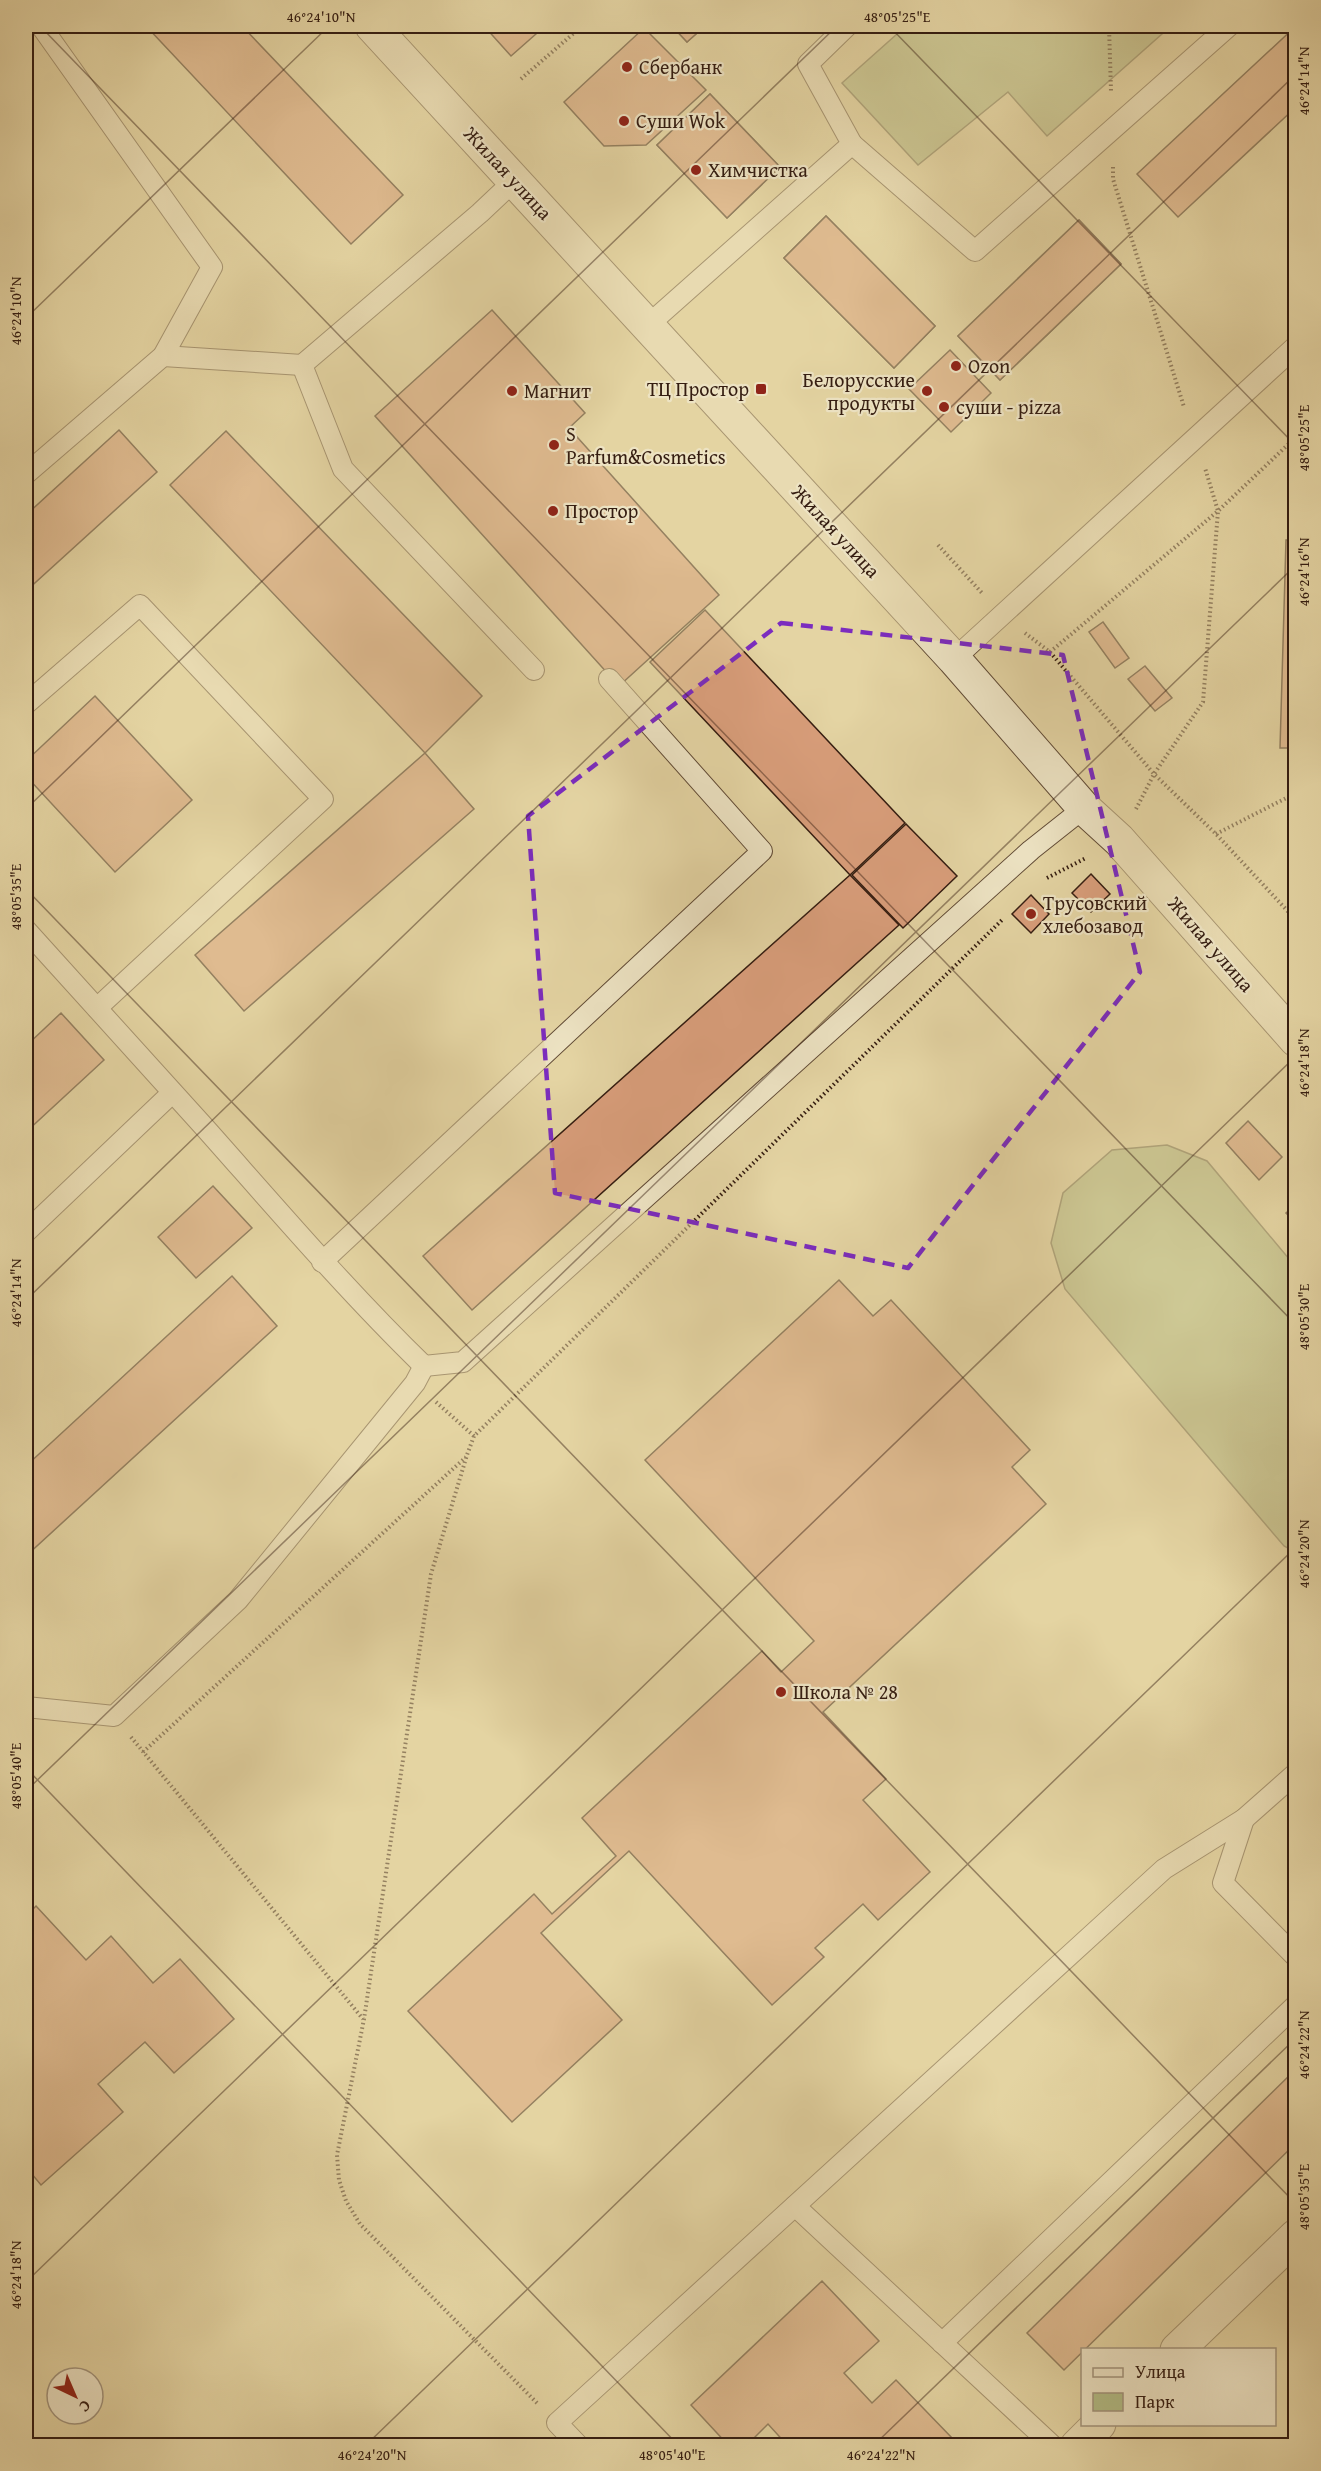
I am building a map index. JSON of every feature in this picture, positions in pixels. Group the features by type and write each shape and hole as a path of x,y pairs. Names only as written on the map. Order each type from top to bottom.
{"street":[{"name":"Жилая улица","path":"372,26 954,659 1084,808 1119,840 1296,1040"},
{"path":"1178,2348 1296,2236"},
{"path":"1077,2445 1097,2426"}],"lane":[{"path":"26,474 163,356 212,267 41,26"},
{"path":"847,26 808,64 852,144 975,251 1228,26"},
{"path":"647,326 852,144"},
{"path":"163,356 302,365 480,213 515,180"},
{"path":"954,659 1296,346"},
{"path":"302,365 343,469 534,670"},
{"path":"26,704 140,604 323,799 97,1008"},
{"path":"322,1262 762,852 609,679"},
{"path":"424,1366 463,1362 1030,850 1084,808"},
{"path":"26,930 322,1262 424,1366"},
{"path":"26,1232 172,1093"},
{"path":"26,1707 114,1716 238,1600 415,1383 424,1366"},
{"path":"579,2445 557,2423 1164,1869 1244,1819 1296,1773"},
{"path":"1244,1819 1223,1883 1296,1957"},
{"path":"942,2343 1296,2005"},
{"path":"795,2206 1053,2445"}],"path":[{"path":"521,79 582,26"},
{"path":"1109,26 1113,179 1162,339"},
{"path":"1050,652 1218,511 1296,436"},
{"path":"1154,774 1203,702 1218,511"},
{"path":"938,545 1003,616 1050,652 1154,774 1265,884 1296,920"},
{"path":"1216,834 1296,793"},
{"path":"557,2423 360,2224 346,2201 339,2180 338,2155 363,2019 431,1574 474,1436 1008,914"},
{"path":"143,1752 467,1455"},
{"path":"114,1716 363,2019"}],"highlighted area":[{"path":"781,623 1063,655 1140,972 908,1268 555,1193 528,816"}],"green space":[{"path":"906,26 1171,26 1047,136 1008,92 918,165 842,83"},
{"path":"1167,1145 1207,1161 1295,1266 1295,1552 1284,1546 1065,1289 1051,1243 1063,1193 1112,1150"}],"building":[{"path":"146,26 242,26 403,195 351,244"},
{"path":"484,26 545,26 511,56"},
{"path":"672,26 705,26 687,42"},
{"path":"672,26 705,26 687,42"},
{"path":"1296,26 1296,107 1178,217 1137,174"},
{"path":"644,28 706,90 646,145 604,146 564,102"},
{"path":"710,94 780,167 727,218 657,145"},
{"path":"710,94 780,167 727,218 657,145"},
{"path":"826,216 935,326 894,368 784,258"},
{"path":"826,216 935,326 894,368 784,258"},
{"path":"1079,220 1121,264 1000,380 958,336"},
{"path":"1079,220 1121,264 1000,380 958,336"},
{"name":"Простор","path":"492,310 585,413 569,428 719,595 619,686 375,416"},
{"path":"950,350 991,393 951,432 909,389"},
{"path":"119,430 157,472 26,591 26,515"},
{"path":"226,431 482,696 425,753 170,485"},
{"path":"1286,540 1296,540 1296,748 1280,748"},
{"path":"705,610 905,823 850,875 650,662"},
{"path":"1103,622 1129,658 1115,668 1089,632"},
{"path":"1145,666 1172,698 1155,711 1128,679"},
{"path":"95,696 192,800 115,872 26,776 26,761"},
{"path":"425,753 474,809 244,1011 195,955"},
{"path":"906,824 957,876 903,928 852,875"},
{"path":"1091,874 1110,894 1091,912 1072,893"},
{"path":"850,875 899,925 472,1310 423,1256"},
{"name":"Трусовский хлебозавод","path":"1031,895 1049,914 1031,933 1012,914"},
{"path":"61,1013 104,1060 26,1132 26,1046"},
{"path":"1248,1121 1282,1157 1259,1180 1226,1143"},
{"path":"213,1186 252,1228 196,1278 158,1237"},
{"path":"1296,1204 1296,1223 1286,1213"},
{"path":"232,1276 277,1326 26,1556 26,1466"},
{"name":"Школа № 28","path":"839,1280 873,1316 891,1300 1030,1450 1012,1467 1046,1504 823,1712 886,1779 863,1800 930,1872 878,1920 863,1904 815,1948 824,1957 772,2005 629,1851 541,1933 622,2020 512,2122 408,2011 534,1894 552,1914 616,1856 582,1818 762,1651 781,1672 814,1641 645,1460"},
{"path":"36,1906 86,1960 111,1936 153,1983 180,1959 234,2019 174,2073 145,2042 98,2084 123,2112 41,2185 26,2167 26,1916"},
{"path":"1296,2069 1296,2143 1086,2348 1081,2348 1081,2353 1064,2370 1027,2333"},
{"path":"822,2281 879,2341 844,2373 872,2403 896,2380 953,2439 946,2446 788,2446 768,2424 746,2446 729,2446 691,2405"}],"place":[{"name":"Сбербанк","path":"627,67"},
{"name":"Суши Wok","path":"624,121"},
{"name":"Химчистка","path":"696,170"},
{"name":"Ozon","path":"956,366"},
{"name":"ТЦ Простор","path":"761,389"},
{"name":"Магнит","path":"512,391"},
{"name":"Белорусские продукты","path":"927,391"},
{"name":"суши - pizza","path":"944,407"},
{"name":"S Parfum&Cosmetics","path":"554,445"},
{"name":"Простор","path":"553,511"},
{"name":"Трусовский хлебозавод","path":"1031,914"},
{"name":"Школа № 28","path":"781,1692"}]}
